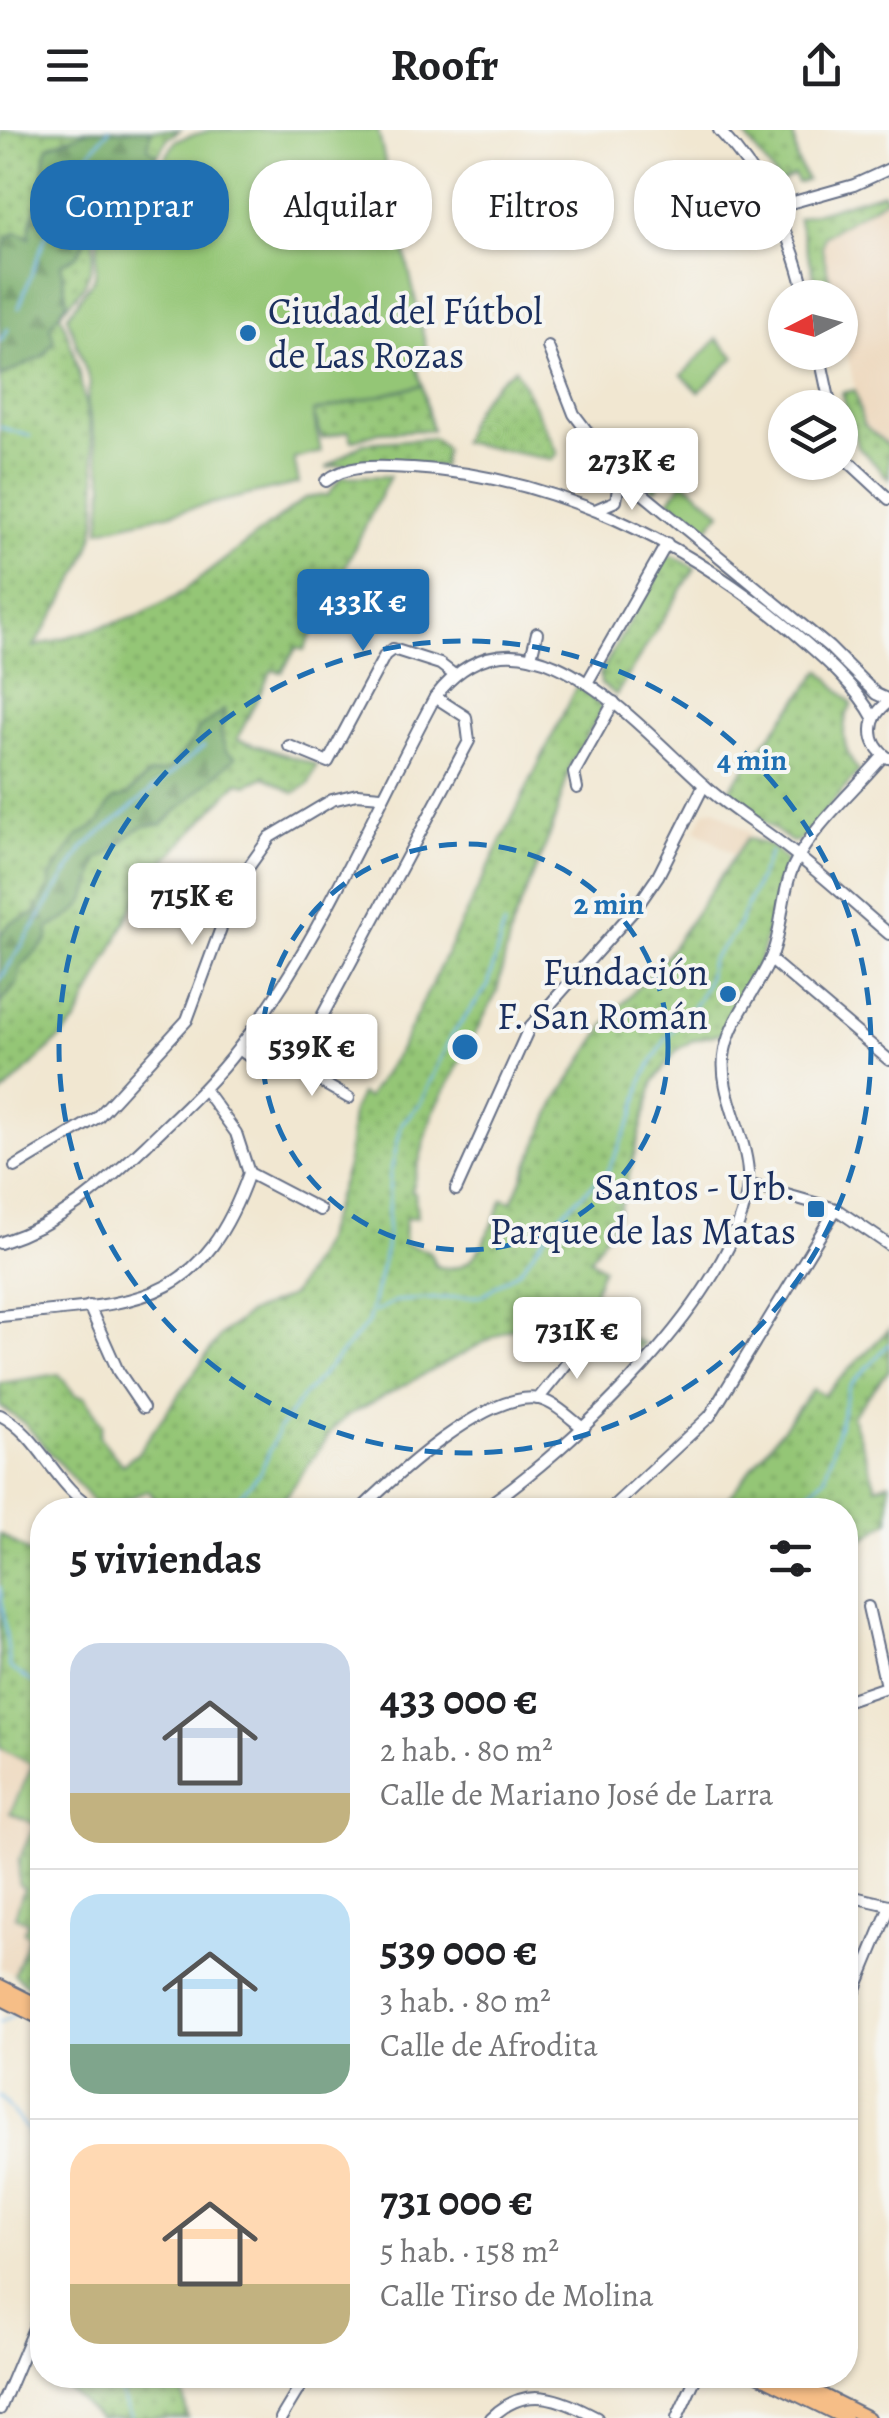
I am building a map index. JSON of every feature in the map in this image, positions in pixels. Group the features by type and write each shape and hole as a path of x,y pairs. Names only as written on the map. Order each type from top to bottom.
{"main road":[{"path":"0,1986 30,2001"},
{"path":"0,1998 30,2013"},
{"path":"784,2388 845,2418"},
{"path":"808,2388 868,2418"}],"street":[{"path":"719,130 741,160"},
{"path":"796,201 854,185 889,169"},
{"path":"793,250 802,280"},
{"path":"548,347 574,414 620,475 829,647 876,694 889,701 874,719"},
{"path":"326,481 340,470 370,467 450,471 594,510 667,543 706,566 819,654 866,704 874,719 872,739 886,757 799,857 771,960 732,1028 724,1053 748,1184 723,1264 702,1296 584,1428 539,1471 500,1498"},
{"path":"858,471 889,500"},
{"path":"594,510 616,501 620,475"},
{"path":"587,684 667,543"},
{"path":"706,566 716,552"},
{"path":"531,657 537,633"},
{"path":"289,746 328,762 385,655 393,649 440,664 452,674"},
{"path":"0,1242 43,1228 84,1203 204,1088 238,1049 286,981 435,697 452,674 495,655 531,657 614,702 663,742 704,785 799,857 889,934"},
{"path":"295,1066 469,741 466,716 435,697"},
{"path":"576,788 574,773 614,702"},
{"path":"456,1190 528,1028 636,908 658,876 704,785"},
{"path":"15,1166 98,1117 186,1020 238,882 270,837 332,800 357,794 380,796"},
{"path":"771,960 889,1060"},
{"path":"238,1049 269,1071 295,1066 349,1098"},
{"path":"0,1316 90,1306 164,1291 193,1271 241,1197 249,1173 236,1133 204,1088"},
{"path":"249,1173 320,1210"},
{"path":"748,1184 836,1209 889,1245"},
{"path":"622,1498 710,1416 836,1209"},
{"path":"90,1306 118,1371 143,1408"},
{"path":"538,1399 585,1341"},
{"path":"372,1498 491,1408 510,1400 538,1399 584,1428"},
{"path":"0,1415 18,1424 79,1498"},
{"path":"858,1696 887,1686 868,1608"},
{"path":"858,1899 889,1907 858,1984"},
{"path":"0,2409 30,2338"},
{"path":"282,2418 299,2388"},
{"path":"677,2418 692,2388"},
{"path":"491,2418 506,2404 534,2395 558,2398 598,2418"}],"shaded area":[{"path":"889,197 889,446 863,424 851,370 858,370 858,280 830,280 822,248 828,231"},
{"path":"715,809 751,834 733,854 696,830 705,811"},
{"path":"0,1748 30,1764 30,1841 22,1861 29,1936 14,1974 0,1967"}],"green space":[{"path":"0,130 180,130 168,138 155,160 30,160 30,250 94,250 83,287 60,313 88,416 97,502 96,523 86,556 34,647 138,616 177,596 305,498 328,495 341,477 390,476 304,650 296,648 282,672 272,670 237,739 317,765 309,784 294,793 265,777 247,785 238,782 145,883 75,1024 0,1096"},
{"path":"90,130 151,130 148,148 158,155 155,160 121,160 114,155 99,160 44,160 48,146"},
{"name":"Ciudad del Fútbol de Las Rozas","path":"211,130 378,130 385,160 249,160 249,250 404,250 429,361 416,364 422,385 313,412 321,452 294,459 299,483 100,530 104,484 87,402 90,383 67,316 95,277 97,250 229,250 229,160 164,160 176,140"},
{"path":"741,130 793,130 797,160 807,180 797,183 796,160 763,160"},
{"path":"883,192 887,198 824,236 822,248 830,280 815,280 798,218"},
{"path":"17,232 30,238 30,250 80,250 61,264 67,302 50,326 54,341 43,356 0,377 0,265 7,237"},
{"path":"717,339 735,357 699,392 682,375"},
{"path":"515,368 558,453 552,460 461,442 481,400"},
{"path":"422,385 432,430 379,432 352,441 349,431 322,438 313,412"},
{"path":"858,403 863,424 889,446 889,479 858,446"},
{"path":"667,434 686,450 655,490 635,474"},
{"path":"433,438 445,449 442,467 368,461 326,468 363,443"},
{"path":"684,481 721,512 706,530 669,500"},
{"path":"673,556 695,568 616,695 601,684 600,674 666,557"},
{"path":"821,670 852,704 845,721 844,739 859,771 801,840 792,842 725,794"},
{"path":"577,685 603,708 571,764 551,832 512,926 497,992 432,1115 411,1191 415,1193 417,1217 405,1219 404,1244 429,1251 436,1266 450,1268 472,1259 503,1199 512,1202 556,1101 612,1015 666,956 747,838 772,846 786,861 759,964 723,1033 693,1040 677,1050 654,1081 617,1218 590,1259 603,1268 593,1298 598,1318 615,1332 644,1343 635,1352 555,1318 546,1319 507,1330 347,1416 335,1426 285,1498 154,1498 148,1490 130,1498 90,1498 25,1424 0,1406 0,1383 59,1374 75,1395 85,1397 102,1425 99,1436 122,1465 137,1454 220,1336 249,1313 292,1295 321,1246 347,1166 352,1111 360,1094 367,1098 400,1049"},
{"path":"224,710 221,735 226,751 236,757 161,825 133,832 98,859 84,902 48,928 48,940 21,967 17,984 0,1004 0,936 10,923 34,914 50,887 50,877 78,836 100,821 114,799 126,796 148,775 169,770 198,729"},
{"path":"889,1329 889,1370 852,1416 876,1487 889,1482 889,1521 858,1543 858,1498 728,1498 813,1389 824,1395"},
{"path":"0,1534 30,1553 30,1764 0,1748"},
{"path":"30,1771 30,1822 10,1813"},
{"path":"30,1836 30,1987 14,1974 29,1936 24,1932 28,1922 15,1916 24,1888 19,1885 19,1859"},
{"path":"66,2388 181,2388 188,2418 99,2418"}],"waterway":[{"path":"19,308 66,191 109,130"},
{"path":"0,341 8,329"},
{"path":"0,427 30,436"},
{"path":"0,980 83,848 204,746"},
{"path":"375,1312 395,1301 481,1296 520,1270 562,1213 607,1172 634,1115 643,1079 666,1038 697,1002 708,979 711,960 735,932 771,851"},
{"path":"237,1498 260,1473 279,1429 302,1397 368,1323 386,1248 390,1175 402,1123 420,1104 450,1038 488,986 504,925"},
{"path":"803,1498 825,1477 849,1387 889,1344"},
{"path":"0,1587 10,1668 30,1680"},
{"path":"29,1981 30,1971"},
{"path":"0,2023 14,2015"},
{"path":"0,2096 27,2130 30,2141"},
{"path":"117,2388 132,2418"}],"place":[{"name":"Ciudad del Fútbol de Las Rozas","path":"248,333"},
{"name":"Fundación F. San Román","path":"728,994"},
{"name":"Santos - Urb. Parque de las Matas","path":"816,1209"}]}
